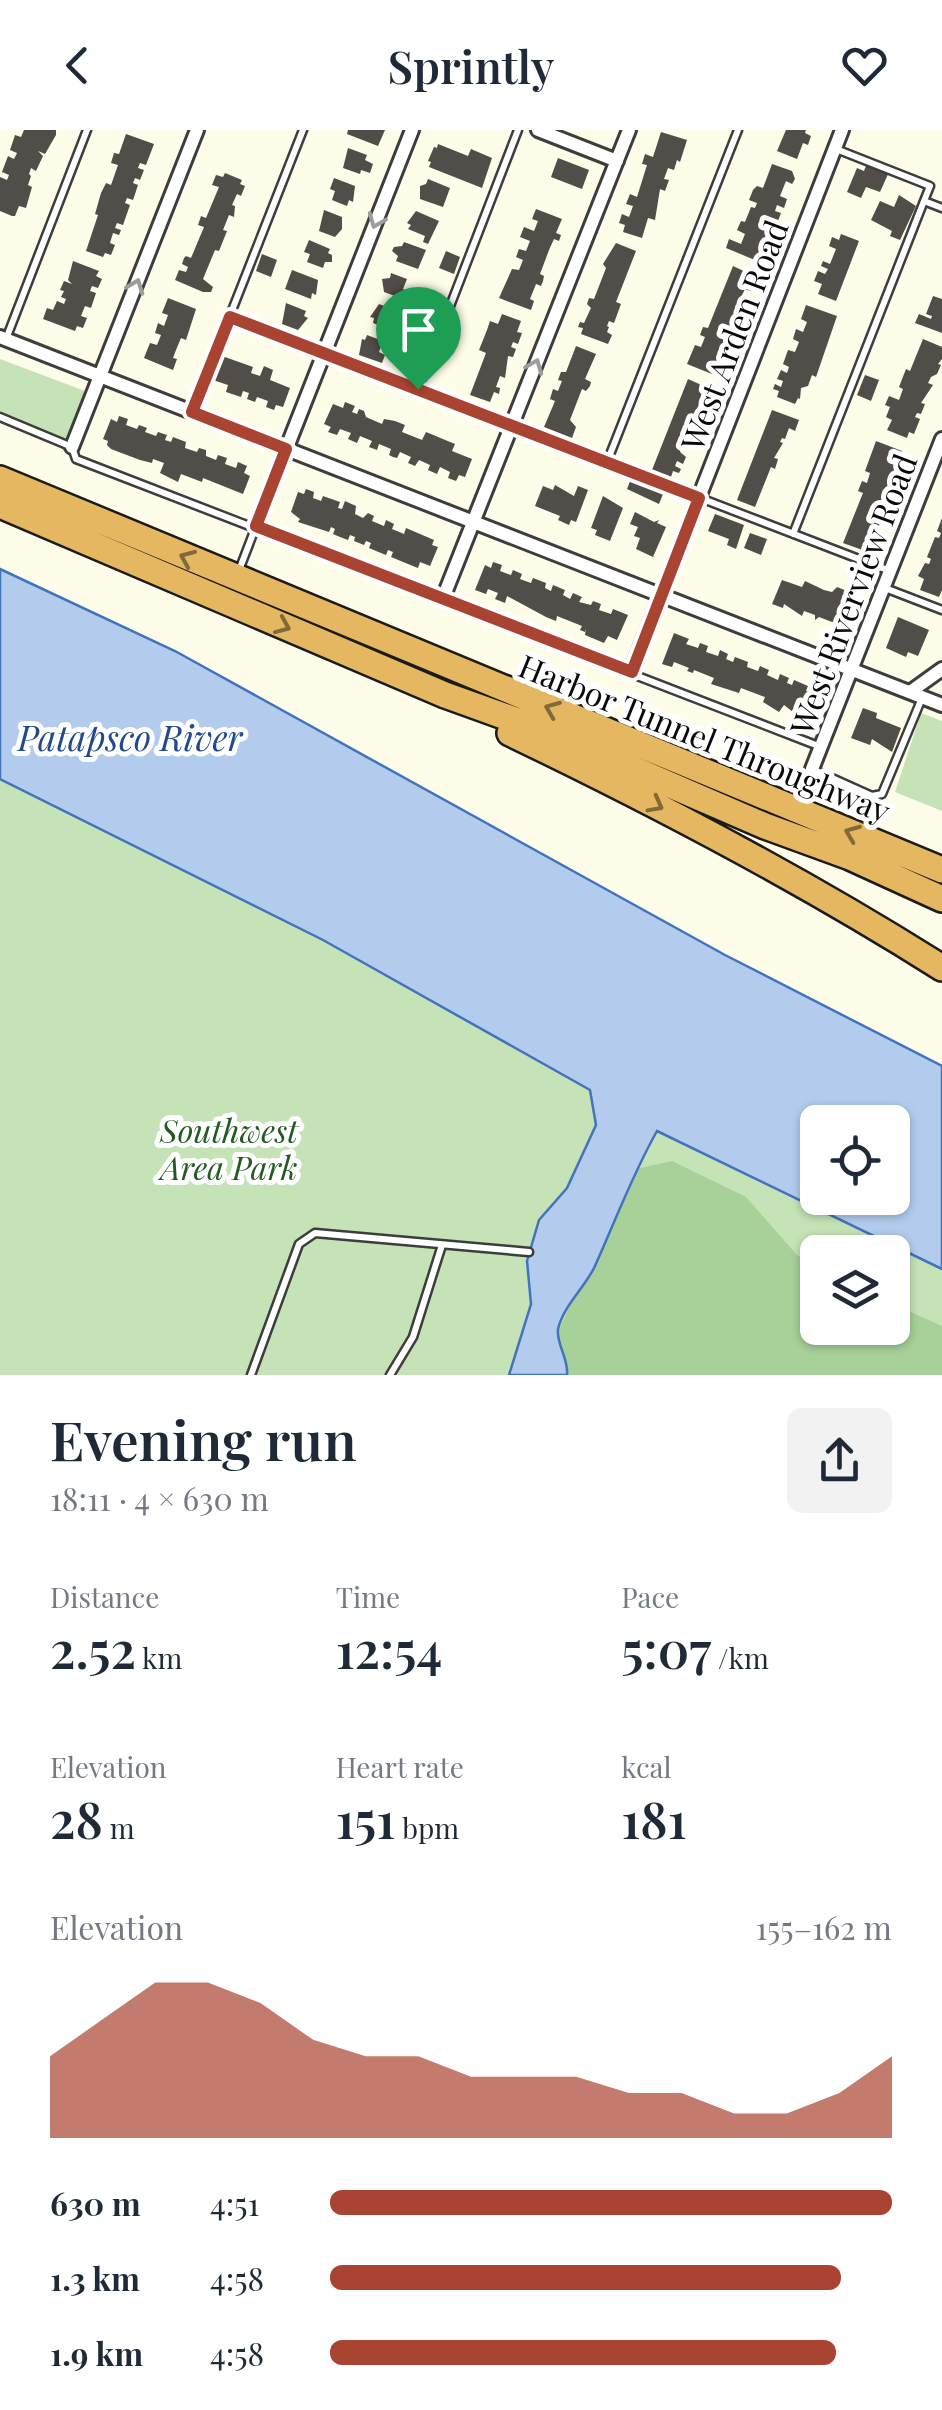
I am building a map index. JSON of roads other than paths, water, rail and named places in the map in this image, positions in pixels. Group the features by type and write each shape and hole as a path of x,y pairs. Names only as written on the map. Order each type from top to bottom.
{"highway":[{"name":"Harbor Tunnel Throughway","path":"0,479 942,870"},
{"name":"Harbor Tunnel Throughway","path":"0,505 445,696 548,732 942,899"},
{"name":"Harbor Tunnel Throughway","path":"445,696 490,724 622,787 768,864 942,968"}],"street":[{"path":"74,453 196,130"},
{"path":"256,526 412,130"},
{"path":"538,130 617,161"},
{"path":"443,598 629,130"},
{"name":"West Arden Road","path":"632,672 842,130"},
{"path":"3,339 942,705"},
{"name":"West Riverview Road","path":"812,769 942,439"},
{"path":"916,695 942,669"}],"lane":[{"path":"3,339 87,130"},
{"path":"192,412 303,130"},
{"path":"418,389 518,130"},
{"path":"606,462 738,130"},
{"path":"793,534 930,186 835,149"},
{"path":"924,201 942,208"},
{"path":"230,317 890,571"},
{"path":"0,418 74,453 256,526 821,747"},
{"path":"236,579 256,526"},
{"path":"884,588 942,610"},
{"path":"812,769 872,796 882,794 916,695"},
{"path":"251,1375 299,1244 315,1233 530,1252"},
{"path":"390,1375 414,1337 442,1245"}],"water":[{"name":"Patapsco River","path":"0,569 175,651 725,955 942,1066 942,1269 910,1254 910,1235 872,1235 830,1215 910,1215 910,1105 800,1105 800,1200 657,1131 594,1268 558,1329 567,1375 509,1375 531,1304 527,1261 539,1220 567,1188 596,1125 590,1090 323,940 0,779"}],"park label":[{"name":"Southwest Area Park","path":"229,1148"}]}
